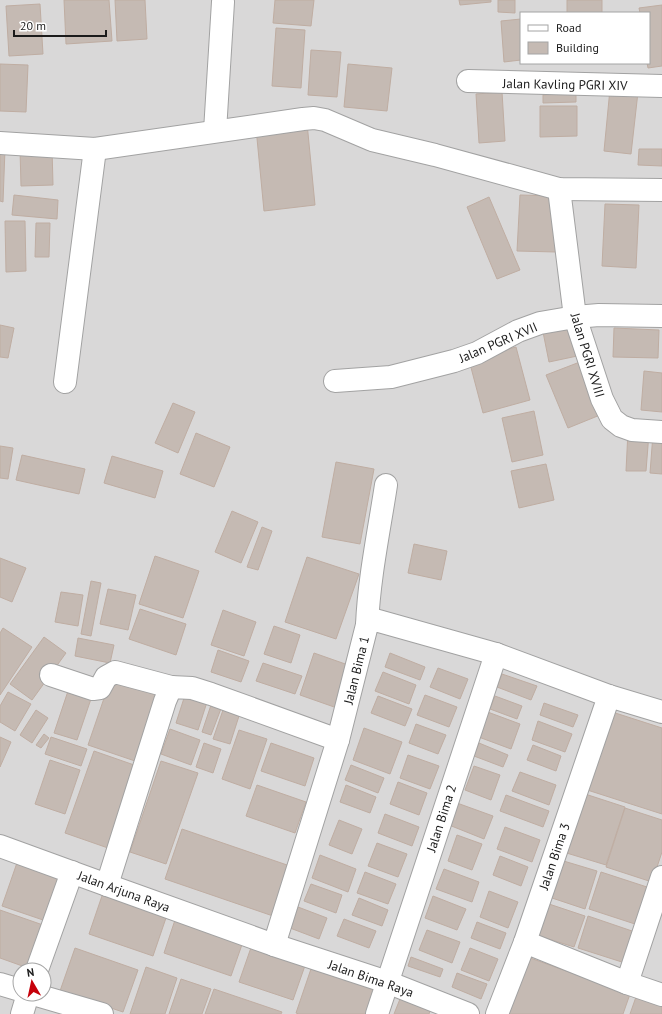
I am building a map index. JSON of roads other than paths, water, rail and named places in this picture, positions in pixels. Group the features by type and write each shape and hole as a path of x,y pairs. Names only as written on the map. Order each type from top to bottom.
{"street":[{"path":"215,131 223,2"},
{"name":"Jalan Kavling PGRI XIV","path":"468,81 662,86"},
{"path":"0,142 95,149 314,118 325,120 372,140 435,155 558,189 662,190"},
{"path":"64,382 95,149"},
{"name":"Jalan PGRI XVIII","path":"558,189 575,317 602,399 612,419 621,426 632,430 662,432"},
{"name":"Jalan PGRI XVII","path":"335,381 391,377 454,361 477,353 518,331 540,323 598,315 662,316"},
{"path":"367,625 371,579 386,485"},
{"name":"Jalan Bima 1","path":"274,945 338,740 367,625 370,621 375,620 496,654 608,696 662,712"},
{"name":"Jalan Bima 2","path":"376,1014 496,654"},
{"path":"51,675 93,689 100,688 106,677 116,672 171,687 192,688 338,740"},
{"path":"107,885 171,687"},
{"name":"Jalan Bima 3","path":"498,1014 525,942 608,696"},
{"path":"0,846 72,872"},
{"name":"Jalan Arjuna Raya","path":"40,962 72,872 274,945"},
{"path":"627,983 662,878"},
{"path":"525,942 627,983 662,995"},
{"name":"Jalan Bima Raya","path":"274,945 387,982 468,1014"},
{"path":"0,984 12,988"},
{"path":"52,1000 102,1014"},
{"path":"22,1014 26,1002"}]}
